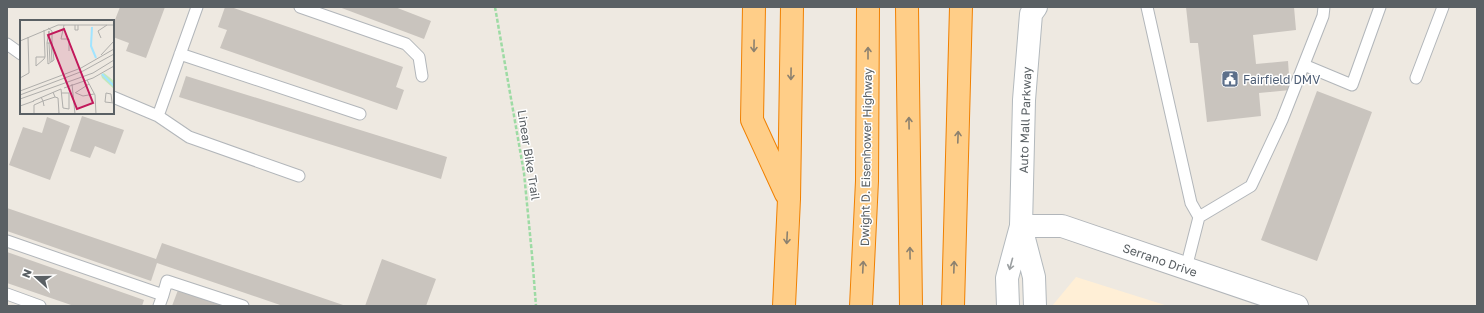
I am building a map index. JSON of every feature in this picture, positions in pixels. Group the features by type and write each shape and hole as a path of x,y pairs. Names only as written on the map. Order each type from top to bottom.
{"highway":[{"path":"754,7 752,120 788,199"},
{"path":"784,306 792,7"},
{"name":"Dwight D. Eisenhower Highway","path":"861,306 867,181 868,7"},
{"path":"907,7 911,306"},
{"path":"953,306 961,7"}],"street":[{"name":"Auto Mall Parkway","path":"1008,306 1007,278 1021,226 1024,100 1031,9"},
{"name":"Auto Mall Parkway","path":"1021,226 1034,277 1035,306"},
{"name":"Serrano Drive","path":"1021,226 1062,226 1297,306"}],"lane":[{"path":"158,116 197,7"},
{"path":"300,7 406,44 419,56 422,76"},
{"path":"1147,7 1191,203 1199,217 1186,268"},
{"path":"1199,217 1251,186 1282,120 1323,16 1324,7"},
{"path":"1304,65 1352,85 1380,7"},
{"path":"1416,78 1443,7"},
{"path":"7,44 20,53"},
{"path":"180,54 360,114"},
{"path":"114,97 158,116 189,137 299,176"},
{"path":"7,241 161,301 167,281 243,306"},
{"path":"7,294 40,306"}],"path":[{"name":"Linear Bike Trail","path":"495,7 524,173 536,306"}],"shaded area":[{"path":"1076,277 1168,306 1052,306"}],"building":[{"path":"120,7 165,7 146,58 126,51 129,43 114,37 114,22"},
{"path":"225,7 231,7 403,67 396,87 404,90 397,110 220,48 227,30 218,27"},
{"path":"339,7 395,7 431,21 424,39"},
{"name":"Fairfield DMV","path":"1186,7 1294,7 1296,30 1253,35 1256,64 1288,61 1290,90 1259,93 1261,116 1207,122 1198,43 1190,43"},
{"path":"186,76 447,157 441,179 179,97"},
{"path":"1317,91 1372,112 1317,261 1261,240"},
{"path":"82,116 124,130 115,154 95,146 90,158 70,151"},
{"path":"47,117 70,126 50,180 9,165 23,127 42,133"},
{"path":"7,208 156,259 162,243 346,306 283,306 157,263 151,281 7,231"},
{"path":"7,252 144,300 142,306 74,306 7,283"},
{"path":"382,259 436,279 426,306 365,306"},
{"path":"178,290 223,306 172,306"}],"place":[{"name":"Fairfield DMV","path":"1230,79"}]}
